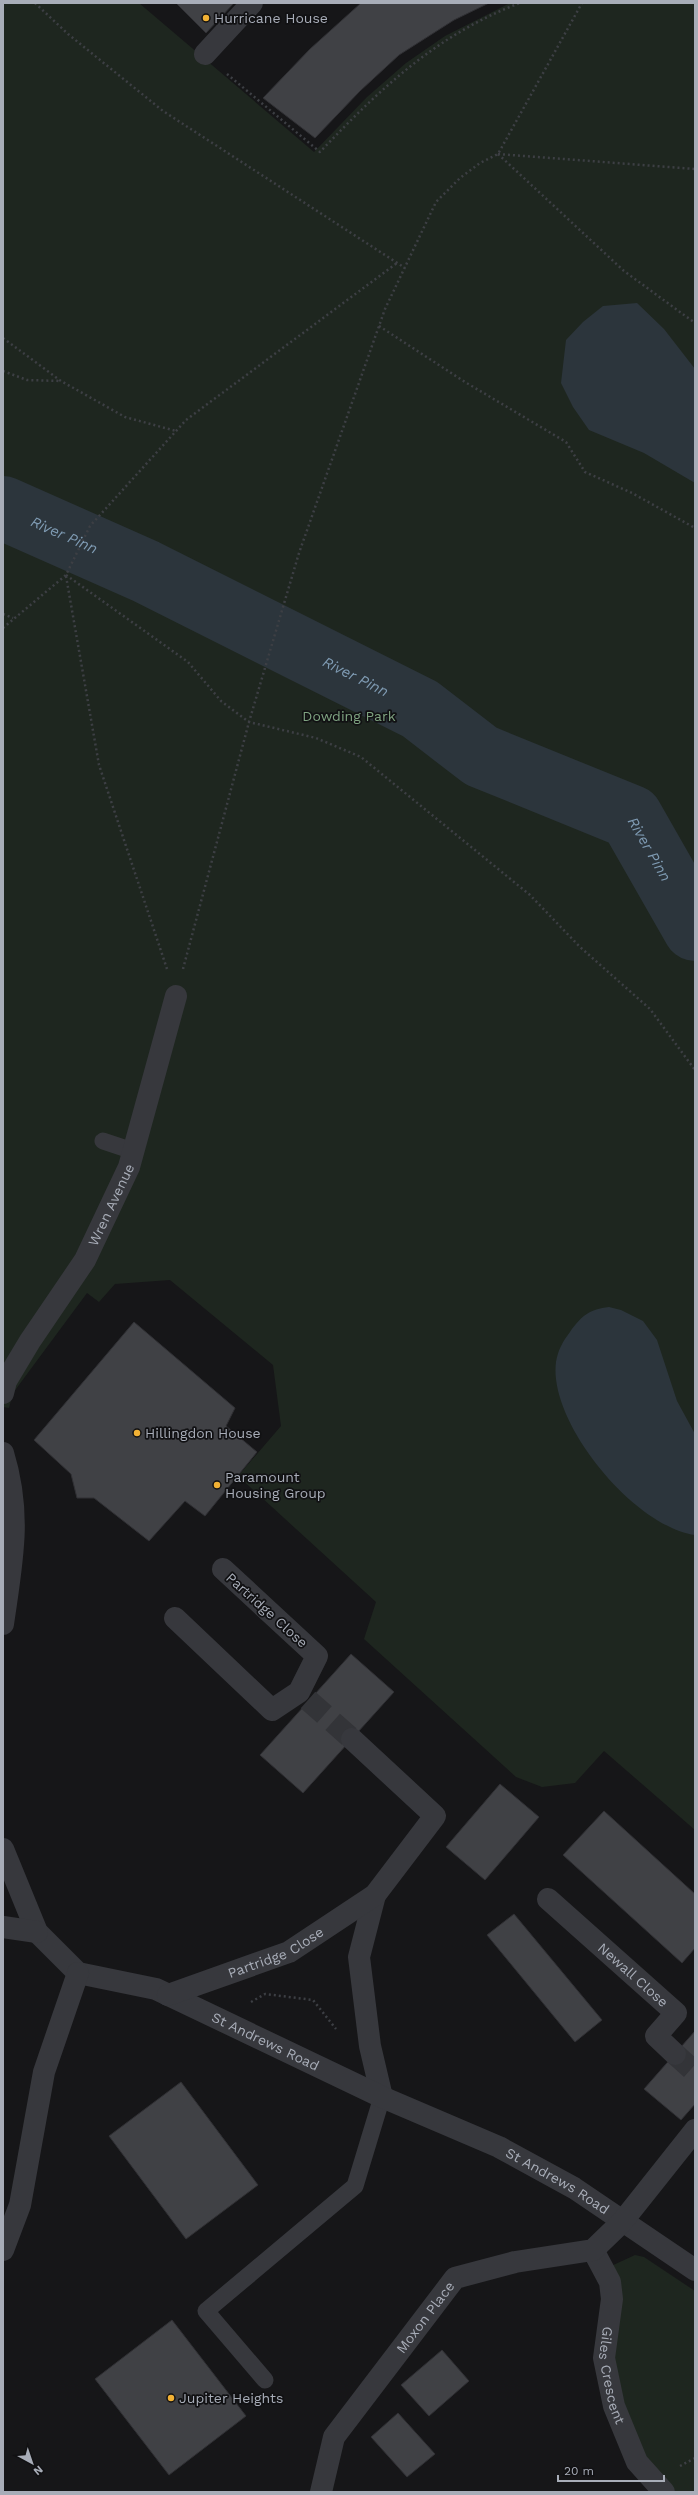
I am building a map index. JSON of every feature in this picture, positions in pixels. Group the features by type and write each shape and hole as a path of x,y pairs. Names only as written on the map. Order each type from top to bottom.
{"street":[{"path":"205,54 252,3"},
{"name":"Wren Avenue","path":"3,1393 6,1381 30,1341 85,1260 114,1200 133,1151 176,996"},
{"path":"3,1453 10,1477 16,1521 3,1624"},
{"name":"Partridge Close","path":"175,1618 272,1710 304,1696 317,1656 223,1569"},
{"name":"Partridge Close","path":"168,1995 289,1952 375,1895 435,1816 352,1739"},
{"path":"3,1850 37,1932 78,1973 44,2072 20,2205 3,2250"},
{"name":"Partridge Close","path":"375,1895 359,1957 370,2046 382,2097"},
{"name":"Newall Close","path":"548,1899 676,2013 656,2036 675,2054"},
{"path":"3,1927 37,1932"},
{"name":"St Andrews Road","path":"78,1973 156,1989 382,2097 499,2147 574,2188 622,2222 695,2270"},
{"path":"593,2250 622,2222 695,2130"},
{"name":"Giles Crescent","path":"593,2250 610,2282 612,2299 604,2358 614,2406 637,2462 661,2491"},
{"name":"Moxon Place","path":"321,2492 334,2437 455,2278 515,2262 593,2250"}],"lane":[{"path":"103,1141 133,1151"},
{"path":"265,2380 206,2311 355,2186 382,2097"}],"path":[{"path":"35,3 68,34 163,111 405,268"},
{"path":"205,54 320,152 395,77 430,50 470,26 520,3"},
{"path":"176,996 249,722 299,553 379,326 424,222 439,198 465,174 498,154 582,3"},
{"path":"498,154 695,169"},
{"path":"498,154 624,271 695,323"},
{"path":"3,628 66,575 72,559 90,526 186,420 397,263"},
{"path":"379,326 465,382 566,442 585,472 632,493 695,528"},
{"path":"3,338 61,381 125,417 176,431"},
{"path":"3,371 27,380 61,381"},
{"path":"66,575 188,662 221,701 249,722 316,738 361,757 530,894 580,947 650,1009 695,1070"},
{"path":"66,575 99,765 176,996"},
{"path":"3,614 14,618"}],"green space":[{"name":"Dowding Park","path":"3,3 139,3 314,152 367,97 406,63 445,36 510,3 695,3 695,1830 604,1751 575,1783 542,1787 516,1777 364,1639 376,1602 238,1476 281,1426 273,1365 170,1280 115,1284 99,1302 87,1293 13,1393 9,1408 3,1407"},
{"path":"635,2255 644,2257 695,2291 695,2492 676,2492 668,2487 634,2440 613,2392 609,2267"}],"shaded area":[{"path":"637,303 664,329 695,369 695,483 644,453 589,430 573,407 561,383 566,340 583,322 603,306"},
{"path":"609,1307 621,1310 643,1321 657,1340 677,1401 695,1434 695,1535 671,1528 647,1513 623,1493 600,1468 581,1441 566,1414 557,1387 556,1362 559,1350 567,1335 586,1314"}],"building":[{"name":"Hurricane House","path":"176,3 234,3 206,33"},
{"path":"361,3 489,3 454,20 399,55 360,91 315,138 263,98 310,49"},
{"name":"Hillingdon House","path":"134,1322 235,1408 226,1426 257,1452 205,1516 185,1501 149,1541 94,1498 77,1498 71,1474 34,1440"},
{"path":"351,1654 394,1692 303,1793 260,1755"},
{"path":"500,1784 539,1817 485,1880 446,1847"},
{"path":"604,1811 695,1894 695,1948 682,1963 563,1855"},
{"path":"514,1914 602,2020 575,2042 487,1935"},
{"path":"695,2031 695,2104 681,2120 644,2089"},
{"path":"181,2082 258,2185 186,2239 109,2136"},
{"name":"Jupiter Heights","path":"172,2320 246,2416 169,2475 95,2379"},
{"path":"442,2350 469,2381 429,2416 401,2385"},
{"path":"398,2413 435,2454 407,2477 371,2437"}],"waterway":[{"name":"River Pinn","path":"3,508 145,571 420,709 481,756 631,817 695,929"}],"tunnel":[{"path":"308,1700 352,1739"},
{"path":"675,2054 695,2072"}],"place":[{"name":"Hurricane House","path":"206,18"},
{"name":"Hillingdon House","path":"137,1433"},
{"name":"Paramount Housing Group","path":"217,1485"},
{"name":"Jupiter Heights","path":"171,2398"}]}
